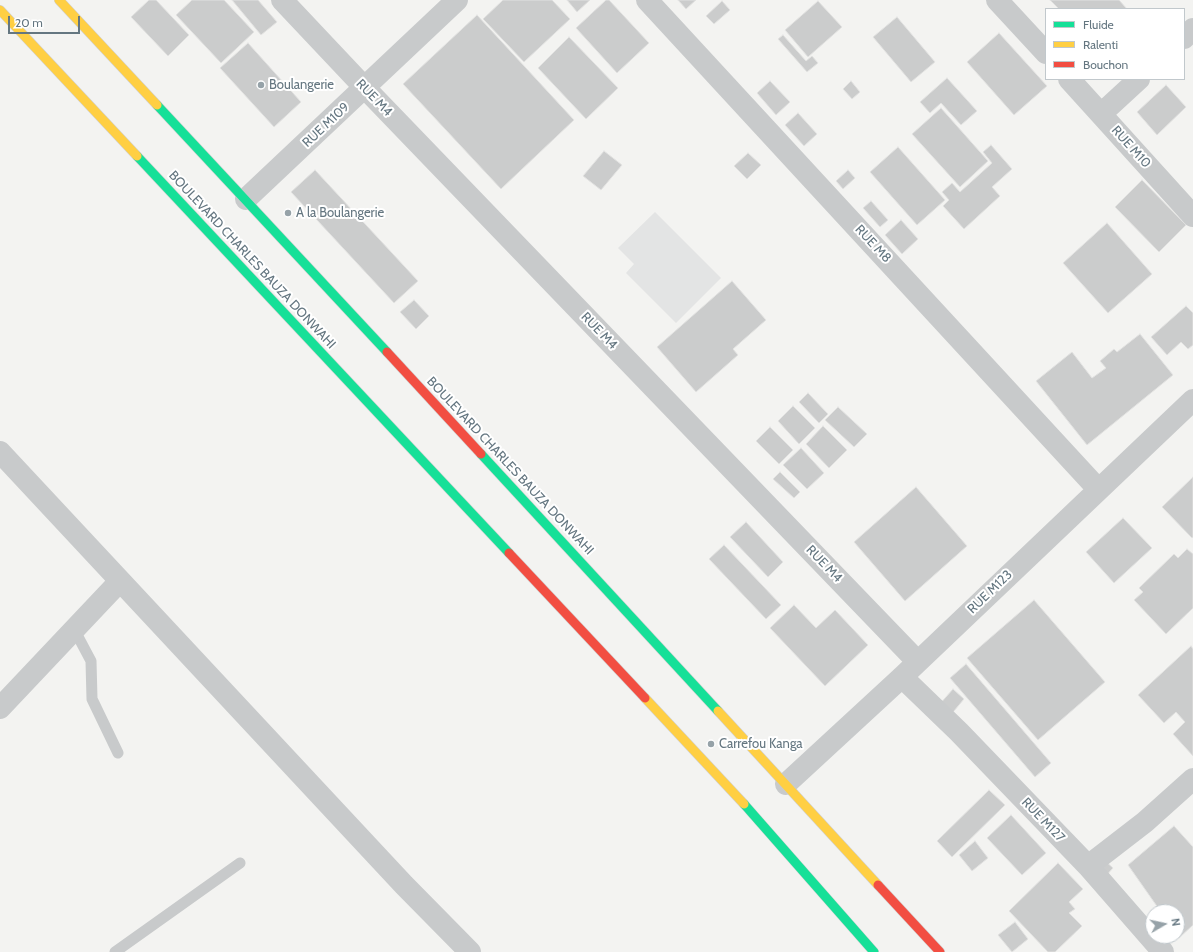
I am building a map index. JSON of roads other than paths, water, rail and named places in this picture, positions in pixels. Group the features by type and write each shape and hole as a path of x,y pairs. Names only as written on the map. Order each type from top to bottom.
{"main road":[{"name":"BOULEVARD CHARLES BAUZA DONWAHI","path":"59,0 246,199 940,952"},
{"name":"BOULEVARD CHARLES BAUZA DONWAHI","path":"0,10 768,829 874,952"}],"street":[{"name":"RUE M4","path":"282,0 917,661"},
{"name":"RUE M109","path":"246,199 457,0"},
{"name":"RUE M8","path":"647,0 1098,489"},
{"path":"997,0 1045,53"},
{"path":"1185,37 1193,29"},
{"name":"RUE M10","path":"1070,80 1193,216"},
{"path":"1101,114 1138,80"},
{"name":"RUE M123","path":"786,784 902,677 917,661 1193,400"},
{"path":"0,452 393,873 470,952"},
{"path":"0,708 120,581"},
{"name":"RUE M127","path":"902,677 959,732 1088,866 1163,952"},
{"path":"1088,866 1145,822 1193,779"}],"lane":[{"path":"74,629 91,661 92,699 118,753"},
{"path":"115,952 240,863"}],"place":[{"name":"Boulangerie","path":"261,85"},
{"name":"A la Boulangerie","path":"288,213"},
{"name":"Carrefou Kanga","path":"711,744"}]}
